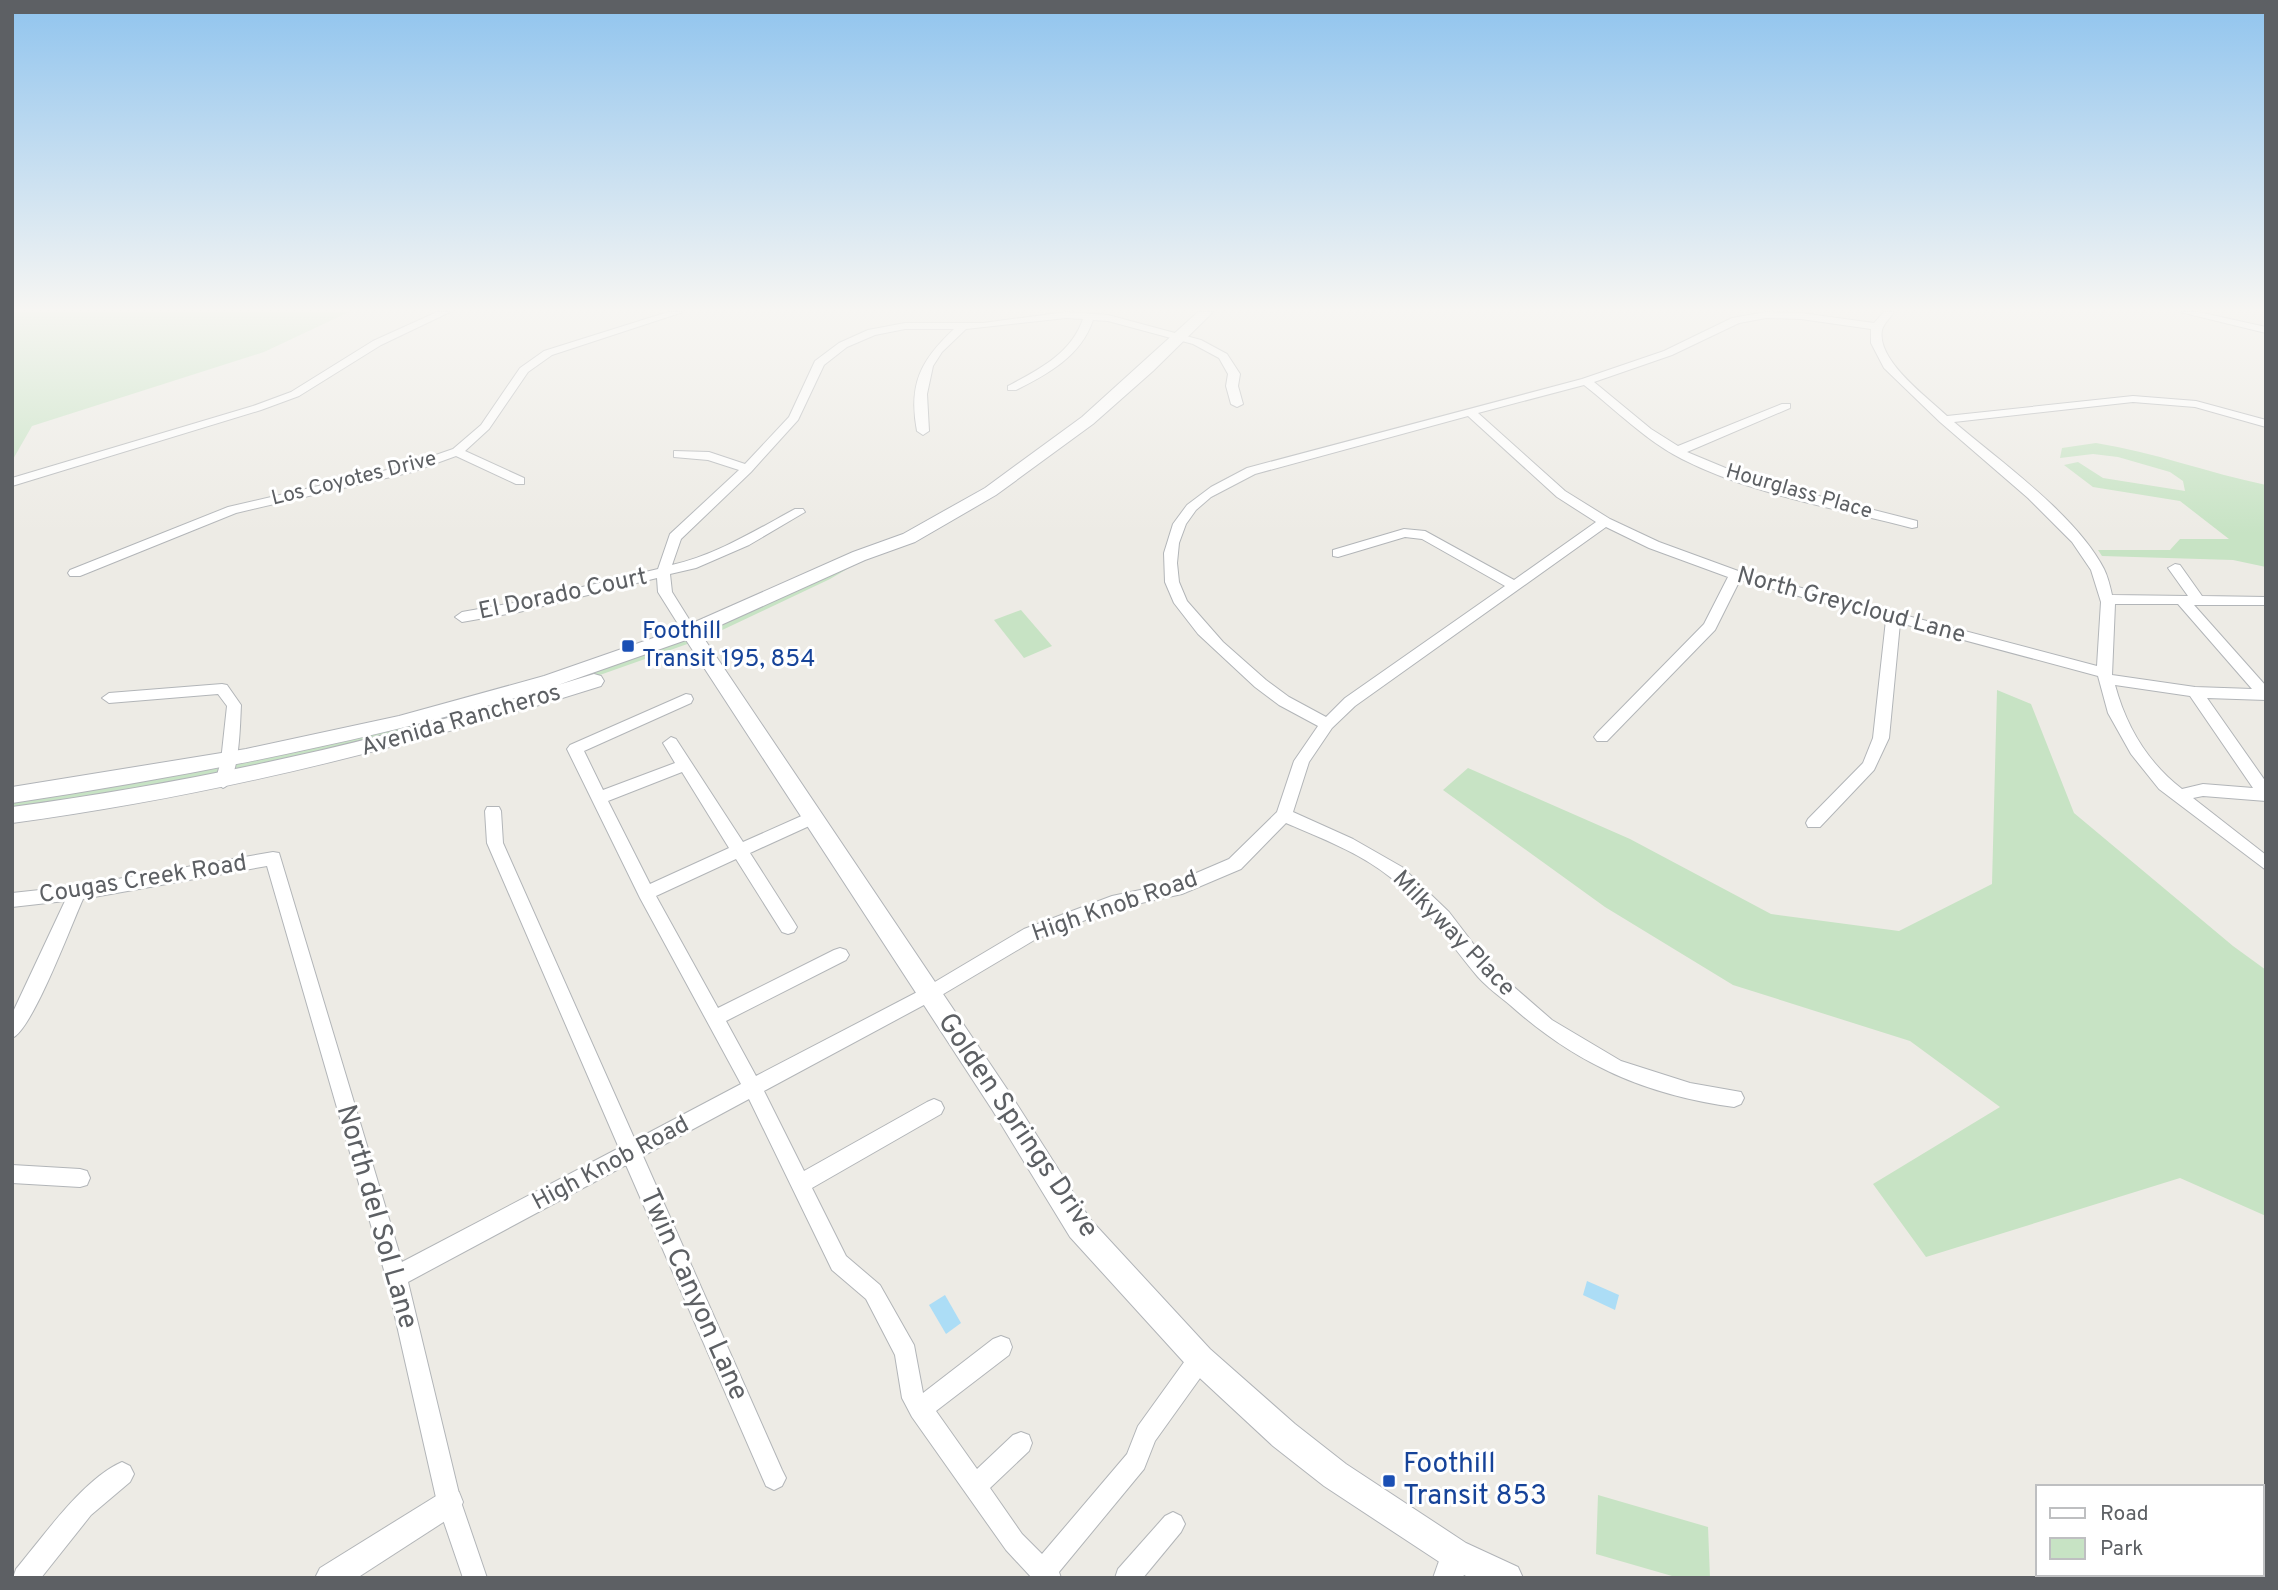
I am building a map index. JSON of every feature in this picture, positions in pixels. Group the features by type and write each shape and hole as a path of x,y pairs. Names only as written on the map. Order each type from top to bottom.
{"main road":[{"name":"Avenida Rancheros","path":"12,794 326,760 425,734 550,696 879,560 884,550 986,496 1128,386"},
{"name":"Golden Springs Drive","path":"694,637 1080,1228 1200,1359 1284,1435 1451,1566 1507,1578"},
{"name":"Avenida Rancheros","path":"12,815 226,771"}],"street":[{"path":"12,482 257,408 295,394 308,386"},
{"name":"Los Coyotes Drive","path":"75,573 232,510 408,469 457,452 485,427 513,386"},
{"path":"694,637 665,592 663,573 675,537 747,470 794,418 808,386"},
{"path":"923,431 919,415 924,386"},
{"path":"1233,386 1237,404"},
{"path":"1327,724 1273,694 1199,625 1176,595 1169,570 1172,544 1185,515 1213,490 1251,471 1564,386"},
{"name":"Hourglass Place","path":"1594,386 1657,438 1678,451 1756,485 1912,524"},
{"path":"1909,386 1944,420 2032,495 2077,539 2098,569 2107,599 2105,676 2115,713 2136,750 2165,785 2266,864"},
{"path":"1944,420 2133,398 2196,404 2266,424"},
{"path":"1678,451 1786,406"},
{"name":"North Greycloud Lane","path":"1470,412 1562,494 1605,522 1654,545 1736,575 2105,676 2195,692 2265,695"},
{"path":"457,452 520,481"},
{"path":"678,454 709,456 747,470"},
{"name":"El Dorado Court","path":"461,617 520,607 663,573 718,554 799,512"},
{"name":"High Knob Road","path":"396,1277 929,994 1030,934 1112,903 1175,889 1235,864 1284,815 1302,761 1327,724 1350,702 1605,522"},
{"path":"1338,553 1404,533 1425,535 1514,586"},
{"path":"2175,568 2199,601"},
{"path":"1602,737 1710,627 1736,575"},
{"path":"2107,599 2266,601"},
{"path":"2183,601 2265,695"},
{"path":"1814,823 1869,766 1881,738 1894,619"},
{"path":"109,698 222,689 234,705 226,771"},
{"path":"2179,796 2203,790 2266,795 2195,692"},
{"path":"686,699 575,749 646,893 753,1088 839,1263 873,1292 906,1353 913,1398 1014,1542 1046,1575 1136,1461 1151,1425 1200,1359"},
{"path":"671,743 788,927"},
{"path":"599,798 685,765"},
{"name":"Twin Canyon Lane","path":"493,811 495,843 774,1478"},
{"name":"Milkyway Place","path":"1284,815 1346,843 1396,872 1443,917 1485,972 1546,1026 1616,1068 1690,1093 1734,1098"},
{"path":"646,893 812,818"},
{"name":"Cougas Creek Road","path":"12,900 77,893 273,858"},
{"name":"North del Sol Lane","path":"273,858 396,1277 449,1502 474,1578"},
{"path":"12,1030 28,1004 77,893"},
{"path":"715,1018 840,955"},
{"path":"800,1184 934,1108"},
{"path":"12,1174 80,1178"},
{"path":"920,1409 1001,1347"},
{"path":"974,1488 1021,1443"},
{"path":"25,1578 83,1507 122,1474"},
{"path":"330,1578 449,1502"},
{"path":"1127,1578 1174,1524"}],"green space":[{"path":"12,386 157,386 32,426 12,461"},
{"path":"2096,443 2266,485 2266,567 2233,560 2102,556 2098,550 2170,550 2180,539 2229,539 2180,501 2093,487 2064,465 2078,462 2103,478 2185,491 2183,481 2170,472 2118,457 2093,454 2060,458 2062,448"},
{"path":"871,555 830,579 699,641 694,632"},
{"path":"1021,610 1052,646 1024,658 994,620"},
{"path":"689,634 693,642 532,699 228,779 233,762 284,752"},
{"path":"1997,690 2031,704 2074,813 2233,946 2266,970 2266,1216 2180,1178 1926,1257 1873,1184 2000,1107 1910,1041 1733,985 1605,907 1443,790 1468,768 1630,839 1771,914 1899,931 1992,884"},
{"path":"225,764 218,780 12,813 12,797"},
{"path":"1598,1495 1708,1527 1710,1578 1679,1578 1596,1554"}],"water":[{"path":"1587,1281 1619,1295 1615,1310 1583,1295"},
{"path":"945,1295 961,1323 946,1334 929,1305"}],"place":[{"name":"Foothill Transit 195, 854","path":"628,646"},
{"name":"Foothill Transit 853","path":"1389,1481"}]}
